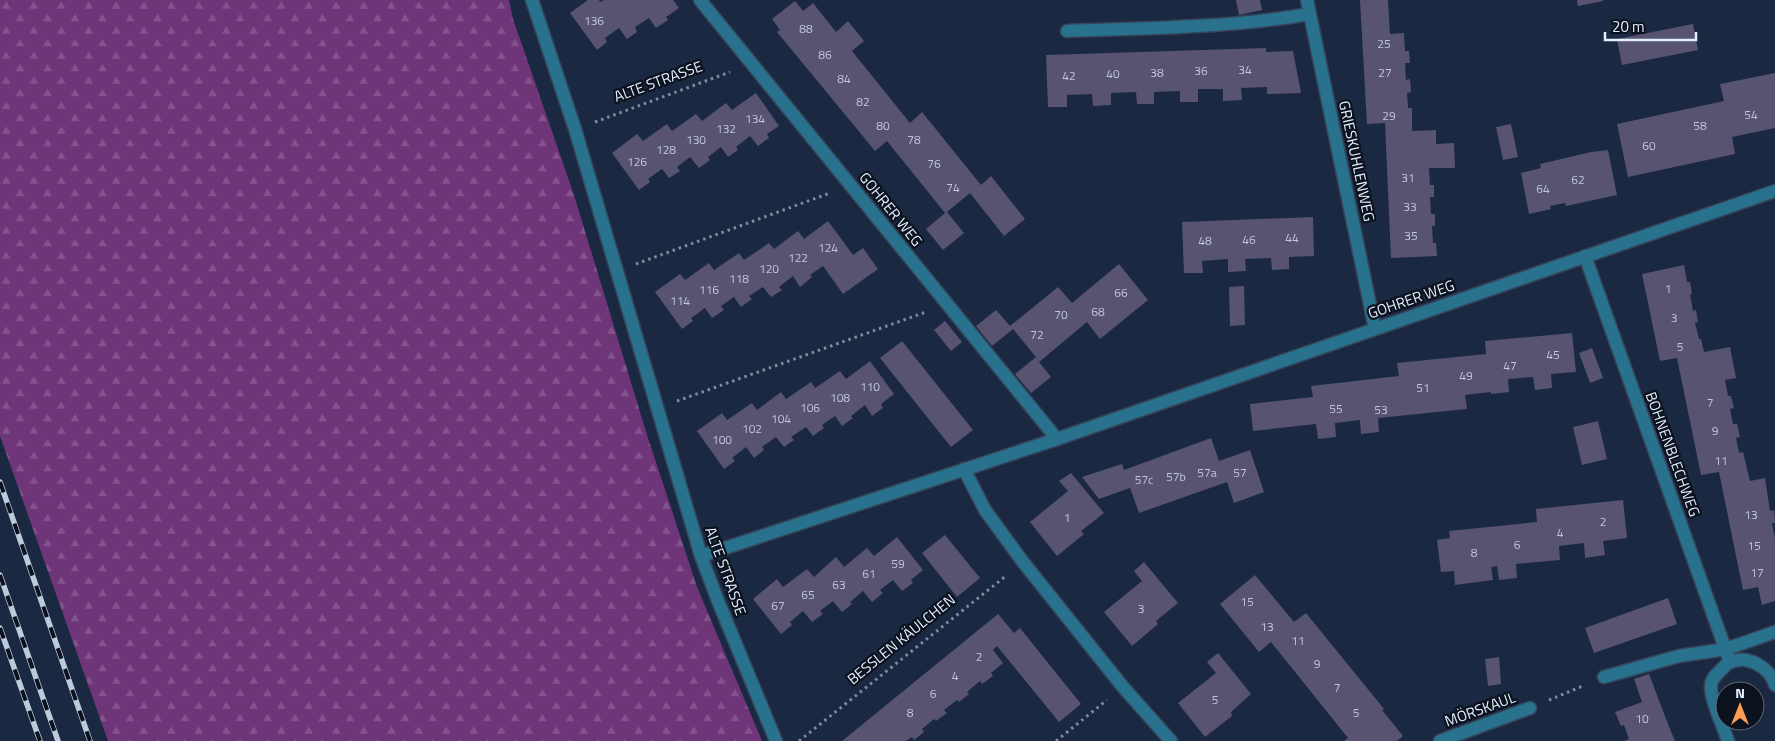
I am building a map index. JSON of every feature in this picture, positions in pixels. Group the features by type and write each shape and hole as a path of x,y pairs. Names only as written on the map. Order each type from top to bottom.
{"street":[{"name":"ALTE STRASSE","path":"532,0 575,129 701,556 776,741"},
{"name":"GOHRER WEG","path":"700,0 1057,439"},
{"name":"GRIESKUHLENWEG","path":"1306,0 1375,329"},
{"path":"1067,31 1202,26 1280,19 1310,14"},
{"name":"GOHRER WEG","path":"701,556 1057,439 1775,191"},
{"name":"BOHNENBLECHWEG","path":"1585,256 1730,662"},
{"path":"964,469 985,510 1023,562 1123,687 1171,741"},
{"path":"1604,677 1679,656 1726,649 1775,632"},
{"path":"1728,741 1712,696 1710,685 1714,676 1730,662 1746,660 1762,666 1773,677 1775,685"},
{"name":"MÖRSKAUL","path":"1440,741 1530,708"}],"path":[{"name":"ALTE STRASSE","path":"575,129 752,64"},
{"path":"616,271 851,185"},
{"path":"658,408 947,304"},
{"name":"BESSLEN KÄULCHEN","path":"799,741 1023,562"},
{"path":"1530,708 1604,677"},
{"path":"1056,741 1123,687"}],"green space":[{"path":"0,0 509,0 513,19 574,195 647,435 697,587 762,741 108,741 0,436"}],"building":[{"path":"588,0 599,0 600,2 604,0 673,0 679,8 666,17 668,20 656,28 649,18 635,27 637,32 627,39 619,28 605,38 607,42 597,50 570,13"},
{"path":"1236,0 1260,0 1262,10 1239,15"},
{"path":"1360,0 1388,0 1390,34 1404,33 1405,51 1409,51 1410,63 1405,63 1406,80 1410,79 1411,92 1407,93 1408,108 1412,108 1412,131 1436,130 1436,144 1454,143 1455,168 1429,168 1430,185 1434,185 1434,197 1430,197 1431,214 1435,214 1435,226 1432,226 1433,243 1436,243 1437,256 1391,258 1385,123 1367,124"},
{"path":"1577,0 1603,0 1603,1 1578,6"},
{"path":"795,1 803,11 813,3 836,32 848,21 864,41 852,51 910,123 922,112 981,185 991,176 1025,219 1004,236 970,193 947,212 964,233 943,250 926,229 945,213 887,141 875,151 777,32 780,30 772,19"},
{"path":"1693,24 1698,50 1622,65 1617,39"},
{"path":"1266,48 1266,52 1293,51 1301,93 1267,94 1267,87 1241,88 1242,100 1223,101 1223,89 1198,89 1198,102 1180,102 1180,91 1154,92 1154,104 1137,104 1136,92 1111,93 1111,105 1093,106 1092,94 1067,95 1067,107 1048,107 1046,55"},
{"path":"1775,73 1775,128 1732,137 1735,154 1628,177 1617,124 1724,101 1720,84"},
{"path":"756,93 779,126 767,134 769,138 758,146 750,136 736,147 738,150 728,157 721,147 708,157 710,160 699,168 690,157 677,167 680,171 669,178 662,169 648,179 650,182 639,190 612,153 637,134 643,141 667,124 672,131 696,114 702,121 726,103 732,110"},
{"path":"1511,124 1518,157 1503,160 1496,127"},
{"path":"1608,150 1617,195 1566,206 1565,203 1550,206 1551,209 1529,214 1521,173 1541,168 1540,164"},
{"path":"1313,217 1314,256 1289,257 1289,269 1272,270 1271,258 1245,259 1246,271 1228,272 1228,259 1202,261 1203,273 1184,273 1182,222"},
{"path":"828,221 853,255 863,248 878,269 843,294 823,266 810,275 812,277 800,287 793,276 779,287 782,290 771,297 763,287 749,296 752,299 741,307 734,297 721,306 724,310 712,318 705,308 691,318 693,321 682,329 655,292 680,274 685,280 709,263 714,270 739,253 744,260 769,243 774,249 798,231 804,239"},
{"path":"1119,264 1148,300 1100,339 1087,322 1039,362 1051,377 1031,393 1015,374 1036,357 1013,329 992,346 976,326 996,310 1010,326 1058,287 1072,303"},
{"path":"1684,265 1687,282 1690,282 1693,311 1696,310 1698,322 1695,323 1704,352 1730,347 1736,378 1725,380 1728,396 1731,396 1734,408 1730,409 1733,424 1737,424 1740,437 1736,438 1739,453 1743,452 1750,481 1765,478 1770,511 1774,510 1775,523 1772,523 1775,538 1775,601 1762,605 1758,587 1743,590 1719,472 1701,475 1677,358 1660,361 1642,274"},
{"path":"1244,286 1245,325 1230,326 1229,287"},
{"path":"945,321 962,342 951,351 934,330"},
{"path":"1572,333 1576,372 1551,374 1552,388 1535,390 1533,377 1508,379 1509,392 1465,395 1467,409 1378,418 1379,432 1361,434 1360,420 1335,423 1336,437 1318,439 1316,424 1253,431 1250,404 1313,397 1311,386 1399,376 1397,363 1486,354 1485,341"},
{"path":"902,341 973,430 951,447 880,358"},
{"path":"1592,348 1603,378 1590,383 1579,353"},
{"path":"870,361 894,394 881,404 883,408 872,416 865,405 851,416 853,418 842,426 835,416 822,425 824,428 813,436 806,427 791,437 794,440 784,447 776,437 762,447 764,450 754,458 746,447 732,458 735,461 724,469 697,431 722,413 727,420 752,403 757,410 781,392 786,399 811,382 815,388 840,371 846,379"},
{"path":"1598,421 1607,459 1582,465 1573,427"},
{"path":"1211,438 1219,461 1250,450 1264,492 1234,503 1227,482 1139,513 1130,488 1099,499 1082,477 1122,464 1124,470"},
{"path":"1071,473 1104,513 1081,531 1084,534 1057,556 1030,522 1068,491 1059,481"},
{"path":"1623,500 1627,538 1603,541 1605,555 1585,558 1584,543 1559,546 1560,560 1516,564 1517,578 1499,580 1497,566 1491,567 1493,580 1455,585 1454,571 1441,572 1437,540 1450,538 1449,531 1537,522 1536,509"},
{"path":"945,535 980,578 957,597 922,553"},
{"path":"897,537 923,570 911,580 913,583 902,591 893,580 880,590 883,593 872,602 863,591 842,612 833,601 820,611 823,614 812,622 803,611 790,622 792,625 781,634 753,599 777,579 783,587 807,569 814,577 836,557 844,567 867,548 874,556"},
{"path":"1144,562 1178,603 1156,621 1158,624 1132,646 1104,612 1142,581 1134,571"},
{"path":"1255,575 1294,622 1306,613 1384,709 1382,710 1403,736 1397,741 1344,741 1348,738 1271,642 1259,652 1220,604"},
{"path":"1668,598 1677,624 1594,653 1585,628"},
{"path":"998,614 1014,633 1020,628 1081,704 1059,722 997,646 993,650 1003,663 991,673 993,676 982,684 980,681 967,692 969,694 944,710 947,713 936,721 934,719 922,729 924,732 914,740 912,737 906,741 842,741"},
{"path":"1218,653 1251,694 1231,712 1232,716 1205,737 1178,703 1216,673 1207,662"},
{"path":"1499,657 1501,684 1488,686 1485,659"},
{"path":"1649,674 1675,741 1624,741 1629,739 1624,725 1621,726 1615,712 1642,702 1634,679"}],"railway":[{"path":"0,482 90,741"},
{"path":"0,575 58,741"},
{"path":"0,628 40,741"}]}
